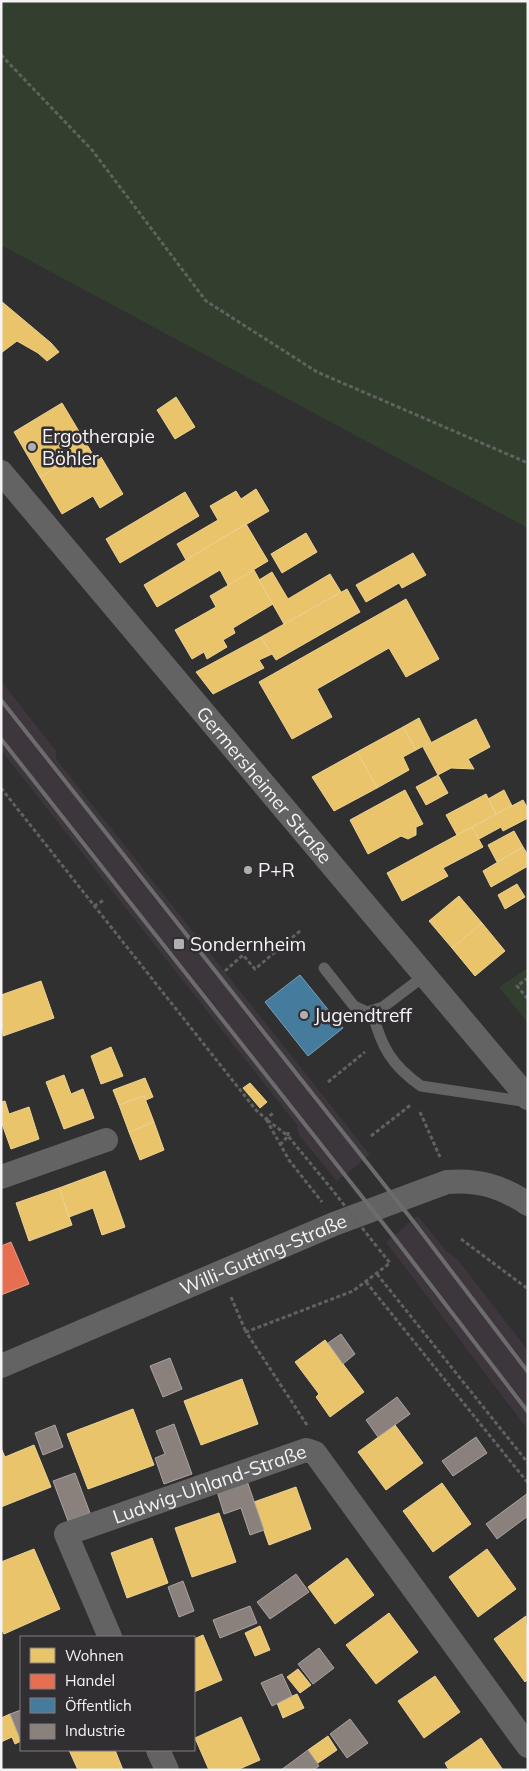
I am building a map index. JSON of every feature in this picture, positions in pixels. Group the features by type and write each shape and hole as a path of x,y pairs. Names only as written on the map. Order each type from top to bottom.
{"street":[{"name":"Germersheimer Straße","path":"1,472 528,1098"},
{"path":"1,1177 106,1140"},
{"name":"Willi-Gutting-Straße","path":"1,1366 334,1224 447,1182 461,1180 495,1186 528,1204"},
{"name":"Ludwig-Uhland-Straße","path":"110,1636 66,1534 306,1450 315,1453 528,1746"},
{"path":"158,1751 167,1770"}],"lane":[{"path":"324,968 354,1006 362,1011 372,1011 383,1007 424,976"},
{"path":"372,1011 379,1040 407,1076 421,1086 528,1102"}],"path":[{"path":"1,55 92,150 206,302 317,372 528,462"},
{"path":"1,788 250,1102 266,1119 288,1134 390,1263 353,1292 246,1332"},
{"path":"94,906 104,900"},
{"path":"224,971 243,955 255,969 300,931"},
{"path":"528,978 517,986 528,999"},
{"path":"328,1082 379,1040"},
{"path":"371,1136 414,1103"},
{"path":"420,1112 442,1162"},
{"path":"266,1119 273,1113"},
{"path":"266,1119 289,1160 326,1206"},
{"path":"280,1145 288,1134"},
{"path":"461,1239 528,1289"},
{"path":"377,1274 528,1463"},
{"path":"366,1282 528,1483"},
{"path":"231,1297 246,1332 310,1429 315,1453"}],"shaded area":[{"path":"1,681 56,751 56,759 370,1155 337,1181 299,1135 297,1125 1,750"},
{"path":"418,1216 446,1251 458,1260 528,1351 528,1430 386,1242"}],"green space":[{"path":"1,1 528,1 528,528 1,245"},
{"path":"528,968 528,1023 499,987"}],"building: Wohnen":[{"path":"1,301 59,352 47,361 38,353 17,341 1,353"},
{"path":"176,397 195,427 175,439 157,410"},
{"path":"62,403 89,448 40,477 14,432"},
{"path":"89,448 96,460 101,457 123,494 100,508 93,496 62,514 40,477"},
{"path":"256,489 269,511 186,560 177,544 218,520 210,506 236,491 241,499"},
{"path":"185,492 199,516 120,563 106,539"},
{"path":"246,524 268,561 228,585 220,570 157,607 144,585"},
{"path":"306,533 317,552 282,573 271,554"},
{"path":"413,553 426,575 402,588 399,583 366,602 356,585"},
{"path":"254,570 273,604 233,628 235,633 223,640 227,647 207,659 204,652 192,659 175,630 216,607 210,596"},
{"path":"272,572 288,599 330,574 341,592 284,624 259,580"},
{"path":"347,589 360,612 276,660 261,637"},
{"path":"406,599 439,659 406,677 389,648 317,689 332,717 292,739 259,682"},
{"path":"261,637 272,654 259,660 264,668 213,694 196,672"},
{"path":"419,718 431,742 416,750 403,727"},
{"path":"476,719 490,747 468,759 474,769 451,768 438,775 423,747"},
{"path":"403,727 416,750 403,757 409,770 377,788 357,752"},
{"path":"357,752 377,788 334,811 312,777"},
{"path":"438,775 448,793 426,805 416,787"},
{"path":"405,790 423,824 416,827 416,835 408,839 401,836 368,854 350,820"},
{"path":"504,790 512,806 496,814 488,799"},
{"path":"486,794 496,814 457,835 446,815"},
{"path":"523,800 528,809 528,818 503,831 501,827 479,839 472,827"},
{"path":"472,827 483,847 443,868 448,876 402,901 387,873"},
{"path":"514,831 523,847 497,862 488,845"},
{"path":"523,847 528,855 528,866 491,887 483,871"},
{"path":"517,884 525,897 505,909 498,895"},
{"path":"459,896 482,923 452,948 429,921"},
{"path":"482,923 505,951 475,976 452,948"},
{"path":"41,981 54,1018 3,1036 1,995"},
{"path":"111,1047 123,1076 101,1084 91,1056"},
{"path":"64,1075 71,1094 83,1089 94,1118 64,1129 46,1082"},
{"path":"145,1078 153,1097 146,1100 144,1096 119,1105 113,1090"},
{"path":"250,1083 267,1102 260,1108 243,1088"},
{"path":"144,1096 154,1122 129,1132 119,1105"},
{"path":"5,1101 9,1114 29,1107 39,1139 11,1149 1,1121 1,1102"},
{"path":"154,1122 164,1150 140,1160 129,1132"},
{"path":"105,1171 125,1227 102,1235 93,1208 69,1217 59,1188"},
{"path":"59,1188 72,1225 29,1241 16,1203"},
{"path":"325,1340 364,1392 330,1417 316,1397 319,1394 295,1362"},
{"path":"242,1379 258,1424 201,1445 184,1401"},
{"path":"133,1409 154,1465 88,1489 67,1434"},
{"path":"395,1425 423,1463 386,1490 358,1452"},
{"path":"34,1445 51,1487 1,1507 1,1448 5,1457"},
{"path":"442,1483 471,1524 433,1552 403,1511"},
{"path":"296,1487 311,1529 269,1545 254,1502"},
{"path":"219,1513 236,1562 192,1577 175,1528"},
{"path":"152,1538 168,1583 127,1598 111,1553"},
{"path":"34,1549 60,1609 4,1634 1,1628 1,1562"},
{"path":"487,1549 516,1589 478,1617 449,1577"},
{"path":"347,1558 374,1595 335,1624 308,1587"},
{"path":"389,1613 418,1652 376,1684 346,1645"},
{"path":"526,1616 528,1679 525,1682 494,1639"},
{"path":"260,1626 270,1650 255,1656 245,1633"},
{"path":"203,1635 222,1680 195,1692 195,1639"},
{"path":"298,1669 311,1685 300,1693 287,1677"},
{"path":"435,1676 460,1712 424,1738 398,1701"},
{"path":"297,1694 304,1708 283,1718 277,1703"},
{"path":"10,1714 20,1742 15,1744 12,1737 1,1742 1,1718"},
{"path":"241,1717 260,1760 237,1770 209,1770 195,1738"},
{"path":"328,1736 337,1750 318,1763 308,1750"},
{"path":"481,1738 503,1770 449,1770 445,1763"},
{"path":"69,1751 115,1751 123,1770 78,1770"}],"building: Handel":[{"path":"11,1242 29,1284 1,1295 1,1246"}],"building: Öffentlich":[{"name":"Jugendtreff","path":"300,975 343,1028 308,1056 265,1002"}],"building: Industrie":[{"path":"341,1334 355,1354 343,1364 328,1343"},
{"path":"170,1358 182,1389 163,1397 150,1366"},
{"path":"397,1397 410,1414 378,1437 366,1420"},
{"path":"174,1424 192,1474 164,1484 155,1458 165,1454 156,1431"},
{"path":"55,1425 63,1447 43,1455 35,1433"},
{"path":"476,1437 487,1453 453,1476 442,1461"},
{"path":"75,1473 90,1513 68,1521 53,1481"},
{"path":"246,1478 264,1530 250,1535 241,1508 224,1514 216,1488"},
{"path":"528,1493 528,1516 497,1539 486,1524"},
{"path":"296,1574 309,1592 270,1619 257,1602"},
{"path":"183,1581 194,1611 179,1617 168,1587"},
{"path":"250,1606 257,1623 220,1638 213,1620"},
{"path":"319,1648 334,1668 313,1684 298,1664"},
{"path":"282,1674 292,1696 272,1706 261,1683"},
{"path":"20,1710 20,1739 10,1714"},
{"path":"350,1719 368,1743 347,1758 330,1734"},
{"path":"308,1750 319,1766 313,1770 281,1770"}],"railway":[{"path":"1,700 413,1221 528,1372"},
{"path":"1,739 393,1236 528,1412"}],"place":[{"name":"Ergotherapie Böhler","path":"32,447"},
{"name":"P+R","path":"248,870"},
{"name":"Sondernheim","path":"179,944"},
{"name":"Jugendtreff","path":"304,1015"}]}
